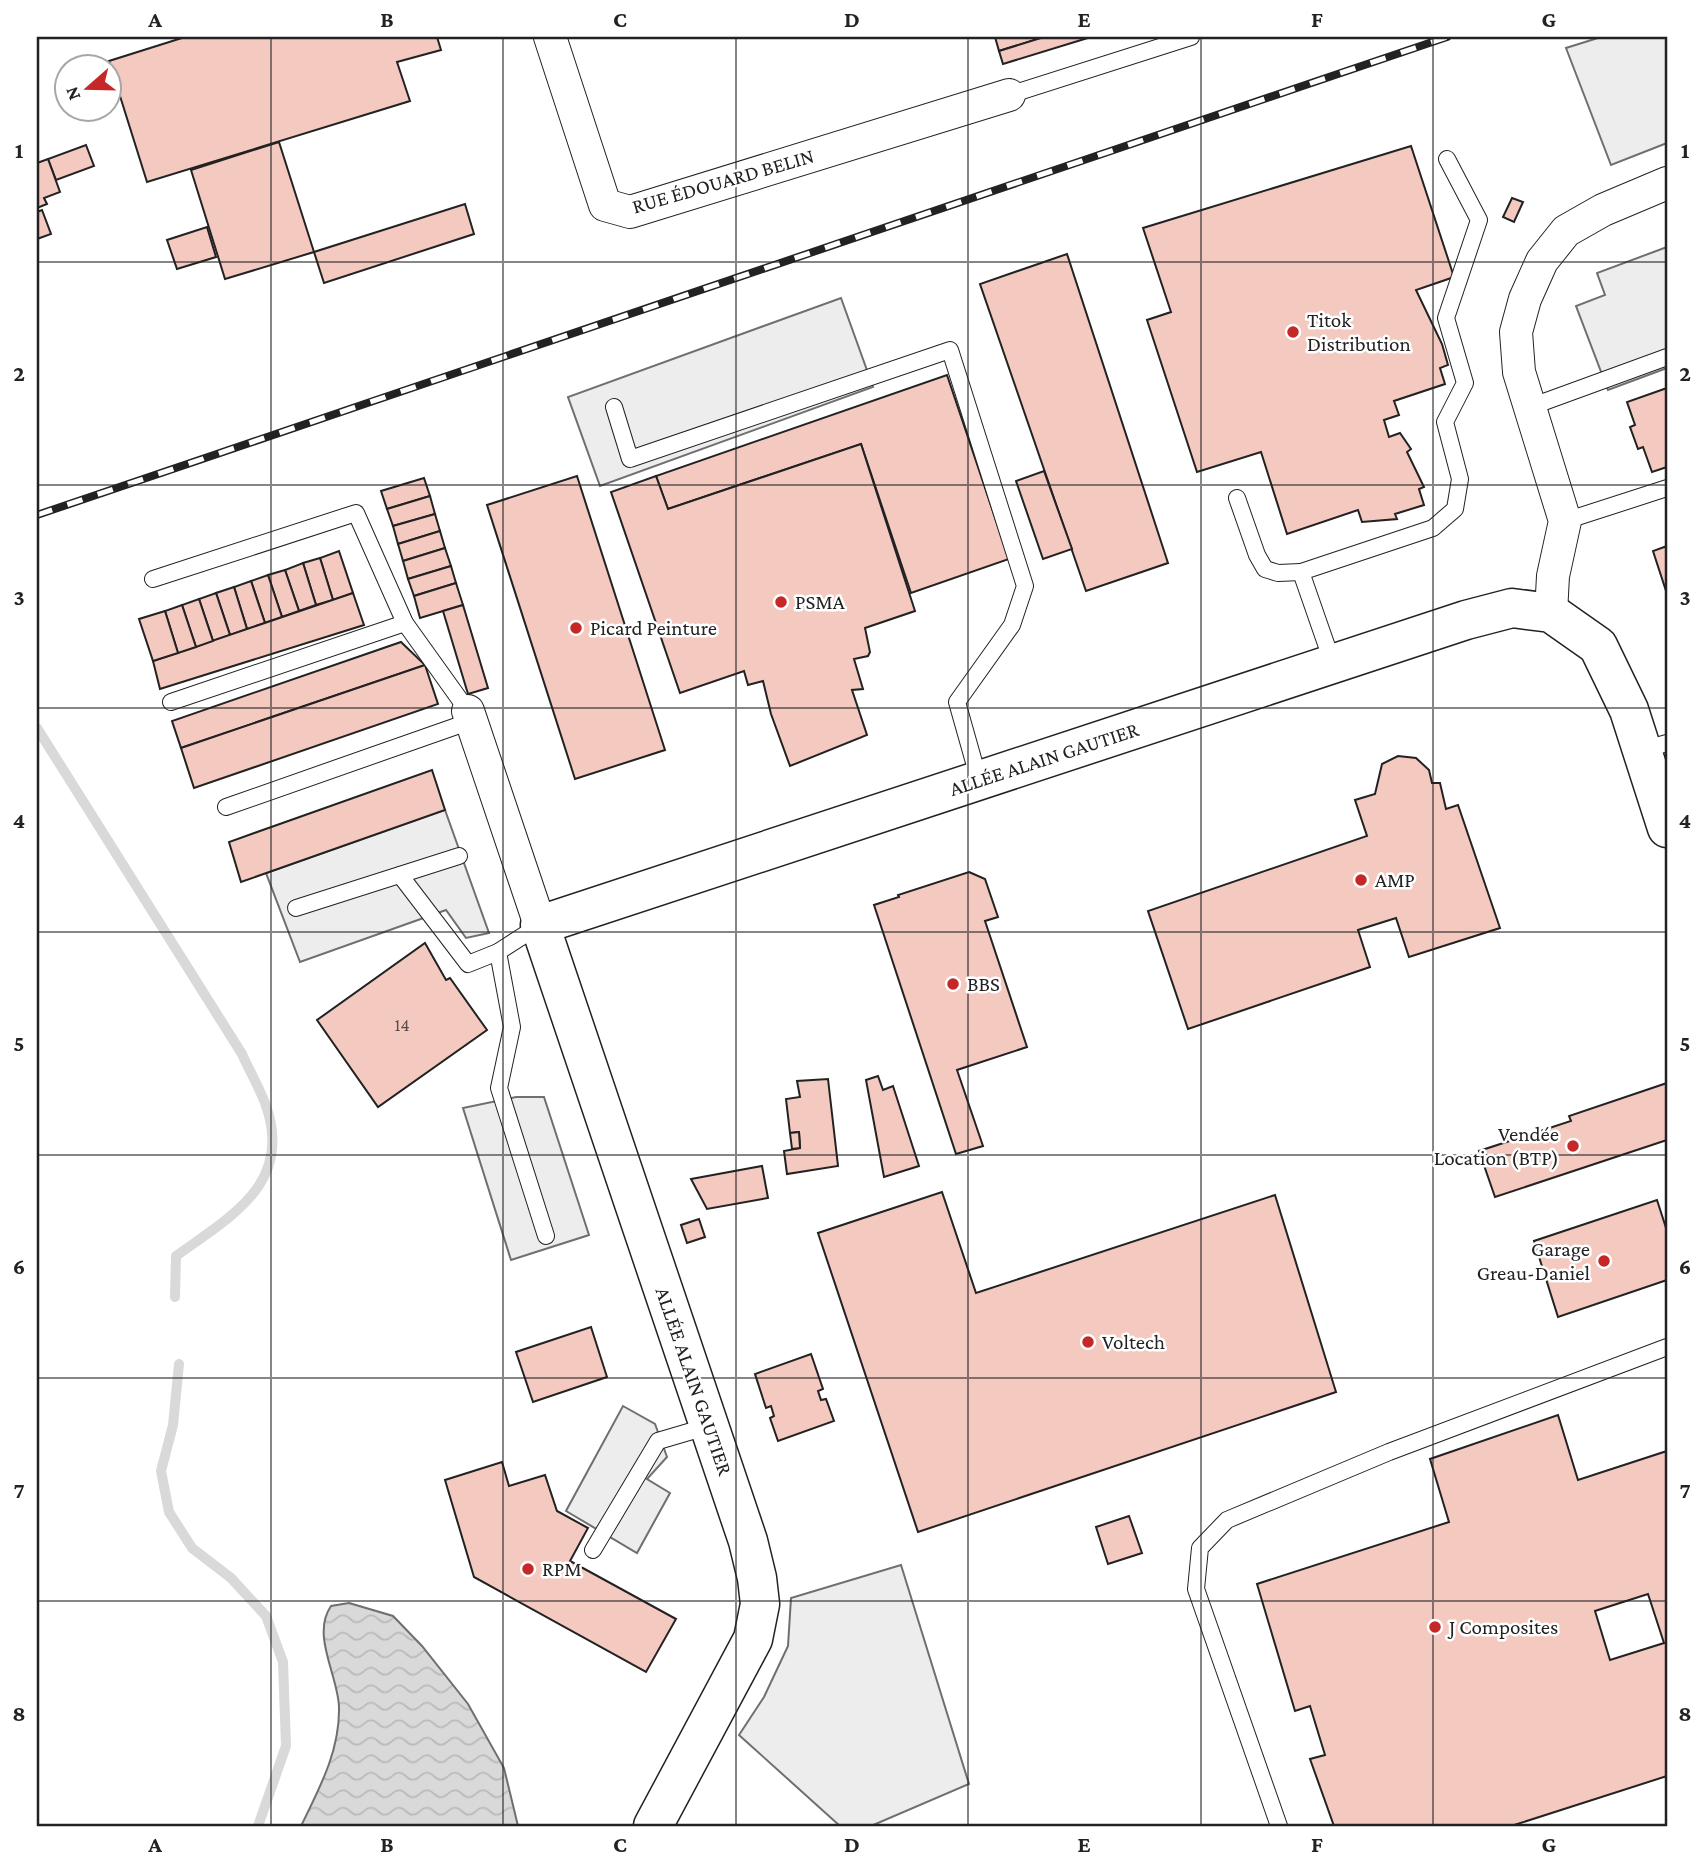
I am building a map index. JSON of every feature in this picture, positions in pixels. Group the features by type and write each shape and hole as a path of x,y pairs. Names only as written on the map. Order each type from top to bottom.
{"street":[{"name":"RUE ÉDOUARD BELIN","path":"550,37 605,205 630,212 1009,95"},
{"path":"1667,183 1603,210 1566,231 1542,261 1525,299 1516,332 1519,372 1565,521 1553,576 1551,613 1598,646 1629,710 1655,747 1667,828"},
{"name":"ALLÉE ALAIN GAUTIER","path":"540,925 1466,620 1512,608 1551,613"},
{"name":"ALLÉE ALAIN GAUTIER","path":"470,716 748,1541 757,1578 760,1604 753,1639 653,1826"}],"lane":[{"path":"1009,95 1191,37"},
{"path":"1237,498 1256,555 1265,569 1278,573 1301,572 1433,528 1455,509 1460,479 1445,422 1465,383 1446,318 1479,220 1447,159"},
{"path":"614,407 631,459 950,350 1025,586 1012,625 957,702 979,780"},
{"path":"1530,407 1667,357"},
{"path":"1565,521 1667,488"},
{"path":"153,579 356,513 405,623 470,716 226,807"},
{"path":"1301,572 1333,664"},
{"path":"171,702 405,623"},
{"path":"296,908 459,856"},
{"path":"400,875 468,964 498,952 540,925"},
{"path":"498,952 512,1027 499,1088 546,1236"},
{"path":"1279,1826 1196,1589 1200,1548 1227,1520 1389,1452 1667,1347"},
{"path":"593,1549 658,1441 709,1426"}],"shaded area":[{"path":"1601,37 1667,37 1667,143 1611,165 1566,48"},
{"path":"1667,247 1667,368 1608,390 1576,306 1605,295 1597,273"},
{"path":"841,298 873,387 600,486 568,397"},
{"path":"445,810 489,933 466,938 446,910 300,962 266,873"},
{"path":"516,1097 544,1097 589,1235 511,1260 463,1108"},
{"path":"623,1406 655,1424 667,1457 647,1479 670,1493 637,1553 566,1511"},
{"path":"901,1565 969,1784 871,1826 840,1826 739,1735 764,1697 788,1646 791,1598"}],"water":[{"path":"349,1603 393,1616 422,1646 468,1704 504,1768 518,1826 301,1826 327,1769 338,1723 338,1695 324,1642 326,1617 331,1606"}],"building":[{"path":"185,37 437,37 441,50 397,62 410,101 147,182 122,102 122,57"},
{"path":"995,37 1044,37 999,51"},
{"path":"1044,37 1091,37 1003,64 999,51"},
{"path":"279,142 314,252 225,279 191,170"},
{"path":"86,145 94,166 56,180 48,159"},
{"name":"Titok Distribution","path":"1411,146 1454,277 1416,290 1442,344 1448,365 1440,368 1445,384 1394,401 1399,415 1384,420 1389,437 1400,433 1411,449 1407,452 1424,487 1419,489 1424,505 1395,514 1397,519 1362,522 1358,510 1287,534 1261,452 1197,472 1147,320 1171,312 1143,228"},
{"path":"48,159 60,192 44,198 47,204 37,208 37,163"},
{"path":"1512,198 1523,202 1514,222 1503,217"},
{"path":"465,204 474,234 324,283 314,252"},
{"path":"42,210 51,234 37,239 37,212"},
{"path":"207,227 216,257 177,269 167,240"},
{"path":"1067,254 1168,563 1086,591 980,284"},
{"path":"947,375 1009,559 911,593 861,444 668,509 656,476"},
{"path":"1667,388 1667,467 1652,472 1643,447 1638,449 1630,427 1635,425 1627,402"},
{"name":"PSMA","path":"861,444 915,611 865,628 870,652 868,656 854,659 863,689 852,690 867,735 790,766 771,714 763,681 748,685 744,671 680,693 611,492 656,476 668,509"},
{"path":"1044,471 1072,549 1043,559 1016,481"},
{"name":"Picard Peinture","path":"577,476 665,750 575,779 487,505"},
{"path":"424,478 430,496 387,509 381,491"},
{"path":"430,496 435,514 393,526 387,509"},
{"path":"435,514 440,531 398,544 393,526"},
{"path":"440,531 445,548 403,561 398,544"},
{"path":"1667,546 1667,594 1653,551"},
{"path":"445,548 451,566 408,579 403,561"},
{"path":"339,551 353,593 333,600 320,558"},
{"path":"320,558 333,600 316,605 303,563"},
{"path":"303,563 316,605 299,611 285,570"},
{"path":"451,566 456,583 414,596 408,579"},
{"path":"285,570 299,611 282,617 268,575"},
{"path":"268,575 282,617 265,623 251,581"},
{"path":"251,581 265,623 247,629 234,587"},
{"path":"456,583 463,605 420,618 414,596"},
{"path":"234,587 247,629 230,635 216,593"},
{"path":"216,593 230,635 213,641 199,599"},
{"path":"353,593 364,625 160,689 153,661"},
{"path":"199,599 213,641 196,647 182,605"},
{"path":"182,605 196,647 178,653 165,611"},
{"path":"463,605 488,688 468,694 443,611"},
{"path":"165,611 178,653 153,661 139,619"},
{"path":"401,642 425,665 181,748 172,721"},
{"path":"425,665 438,704 194,788 181,748"},
{"name":"AMP","path":"1398,756 1416,758 1429,770 1432,783 1440,783 1446,809 1458,805 1500,928 1409,957 1396,918 1358,930 1370,967 1188,1029 1148,911 1367,836 1355,800 1375,794 1382,764"},
{"path":"432,770 445,810 241,882 229,842"},
{"name":"BBS","path":"969,872 985,879 998,917 985,921 1027,1047 957,1070 983,1146 956,1154 874,905"},
{"path":"425,943 446,980 450,978 487,1030 378,1107 317,1020"},
{"path":"878,1076 883,1090 893,1086 919,1166 884,1177 866,1080"},
{"path":"828,1079 838,1166 787,1174 784,1151 800,1148 799,1132 790,1133 786,1099 800,1097 797,1081"},
{"name":"Vendée Location (BTP)","path":"1667,1083 1667,1140 1495,1197 1479,1151 1571,1121 1569,1116"},
{"path":"799,1132 800,1148 792,1149 790,1133"},
{"path":"762,1166 768,1198 707,1209 691,1179"},
{"name":"Voltech","path":"942,1192 976,1293 1275,1195 1336,1392 918,1532 818,1233"},
{"name":"Garage Greau-Daniel","path":"1657,1200 1667,1231 1667,1280 1558,1317 1534,1241"},
{"path":"699,1219 705,1237 687,1243 681,1225"},
{"path":"591,1327 607,1377 533,1402 516,1352"},
{"path":"811,1354 823,1389 818,1391 821,1400 826,1399 834,1421 778,1441 770,1418 774,1416 771,1406 766,1408 755,1374"},
{"name":"J Composites","path":"1558,1415 1578,1480 1667,1451 1667,1776 1511,1826 1334,1826 1310,1759 1325,1755 1310,1706 1295,1711 1257,1584 1449,1522 1430,1459","holes":["1648,1594 1664,1643 1610,1660 1595,1611"]},
{"name":"RPM","path":"502,1462 509,1486 545,1475 557,1511 588,1528 570,1561 676,1619 646,1672 474,1577 445,1480"},
{"path":"1129,1516 1142,1553 1108,1564 1096,1527"}],"waterway":[{"path":"37,728 242,1054 265,1103 272,1131 271,1155 264,1176 252,1195 236,1212 176,1256 175,1297"},
{"path":"179,1364 173,1425 161,1471 169,1512 192,1548 231,1578 266,1616 283,1662 286,1746 258,1826"}],"railway":[{"path":"37,515 1447,37"}],"place":[{"name":"Titok Distribution","path":"1293,332"},
{"name":"PSMA","path":"781,602"},
{"name":"Picard Peinture","path":"576,628"},
{"name":"AMP","path":"1361,880"},
{"name":"BBS","path":"953,984"},
{"name":"Vendée Location (BTP)","path":"1573,1146"},
{"name":"Garage Greau-Daniel","path":"1604,1261"},
{"name":"Voltech","path":"1088,1342"},
{"name":"RPM","path":"528,1569"},
{"name":"J Composites","path":"1435,1627"}]}
